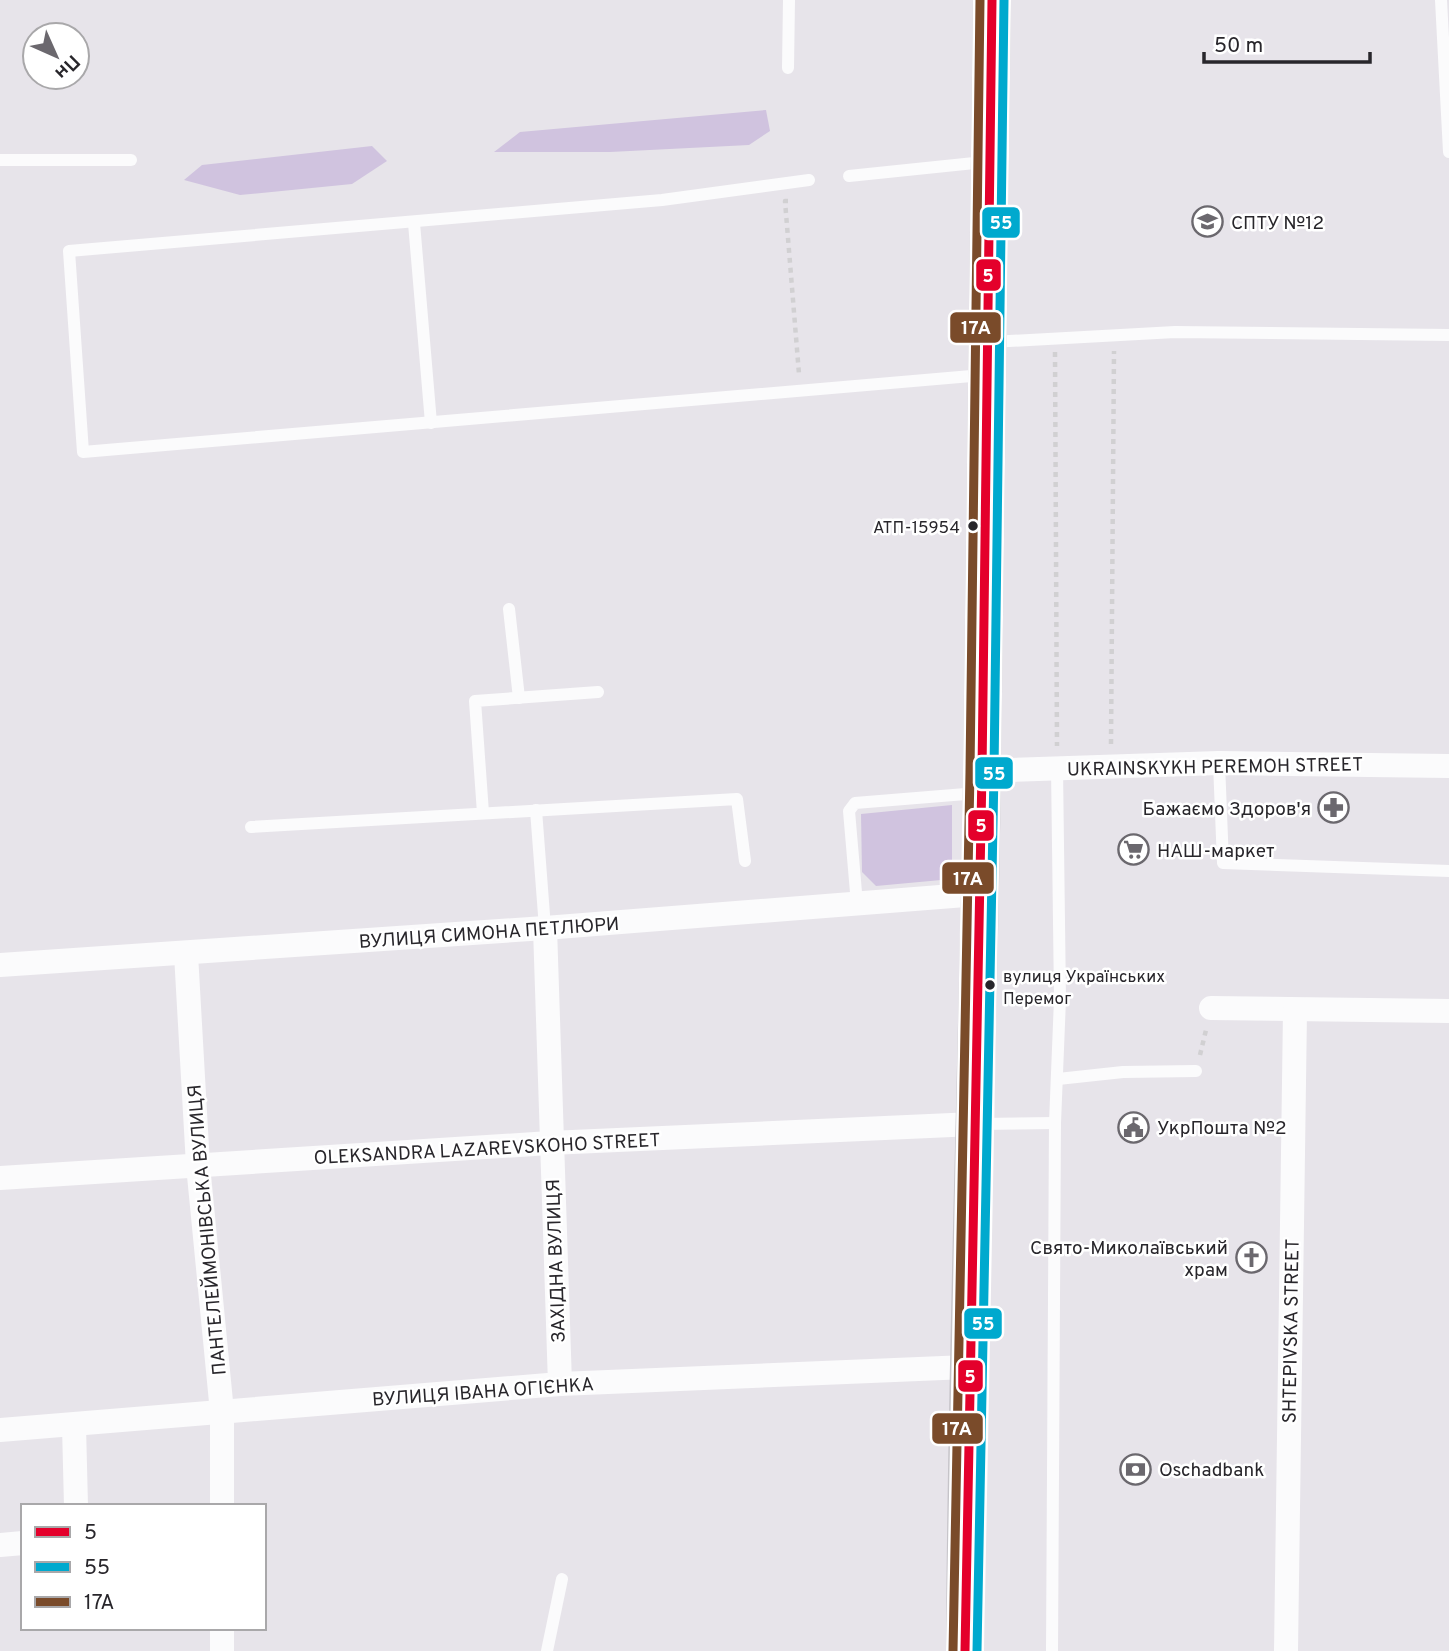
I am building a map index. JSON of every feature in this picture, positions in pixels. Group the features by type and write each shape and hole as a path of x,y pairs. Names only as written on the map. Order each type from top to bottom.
{"main road":[{"path":"965,1651 967,1367 982,782 992,0"}],"street":[{"name":"UKRAINSKYKH PEREMOH STREET","path":"982,782 1057,768 1111,766 1219,763 1449,766"},
{"name":"ВУЛИЦЯ СИМОНА ПЕТЛЮРИ","path":"0,965 545,928 748,904 857,904 978,894"},
{"name":"ЗАХІДНА ВУЛИЦЯ","path":"545,928 559,1384"},
{"name":"ПАНТЕЛЕЙМОНІВСЬКА ВУЛИЦЯ","path":"186,954 198,1165 222,1412 222,1504"},
{"path":"1211,1008 1449,1011"},
{"name":"SHTEPIVSKA STREET","path":"1286,1651 1295,1011"},
{"name":"OLEKSANDRA LAZAREVSKOHO STREET","path":"0,1178 550,1143 974,1124"},
{"name":"ВУЛИЦЯ ІВАНА ОГІЄНКА","path":"0,1430 559,1384 967,1367"},
{"path":"74,1426 76,1504"},
{"path":"0,1545 21,1543"},
{"path":"222,1630 222,1651"}],"lane":[{"path":"788,68 789,0"},
{"path":"1441,0 1449,152"},
{"path":"0,160 131,160"},
{"path":"849,176 990,162"},
{"path":"809,180 662,200 69,251 82,452 800,391 987,359 1055,339 1175,332 1449,335"},
{"path":"414,223 431,422"},
{"path":"509,609 519,698"},
{"path":"483,813 475,701 598,692"},
{"path":"1219,763 1223,863 1449,871"},
{"path":"1052,1651 1055,1123 1060,999 1057,768"},
{"path":"857,904 849,811 855,803 982,782"},
{"path":"251,827 737,799 745,861"},
{"path":"536,810 545,928"},
{"path":"1058,1079 1123,1072 1196,1071"},
{"path":"974,1124 1055,1123"},
{"path":"547,1651 562,1579"}],"path":[{"path":"798,200 785,201 800,391"},
{"path":"1111,766 1114,335"},
{"path":"1055,339 1057,768"},
{"path":"1196,1071 1211,1008"}],"shaded area":[{"path":"766,110 770,131 749,145 610,152 494,152 520,132"},
{"path":"372,146 387,161 352,184 240,195 184,180 202,165"},
{"path":"952,805 952,879 876,886 862,872 861,814"}],"transit line":[{"name":"17А","path":"953,1651 970,772 980,0"},
{"name":"5","path":"965,1651 982,772 992,0"},
{"name":"55","path":"977,1651 994,772 1004,0"}],"place":[{"name":"СПТУ №12","path":"1208,222"},
{"name":"АТП-15954","path":"973,526"},
{"name":"Бажаємо Здоров'я","path":"1334,808"},
{"name":"НАШ-маркет","path":"1134,850"},
{"name":"вулиця Українських Перемог","path":"990,985"},
{"name":"УкрПошта №2","path":"1134,1127"},
{"name":"Свято-Миколаївський храм","path":"1251,1258"},
{"name":"Oschadbank","path":"1136,1469"}]}
